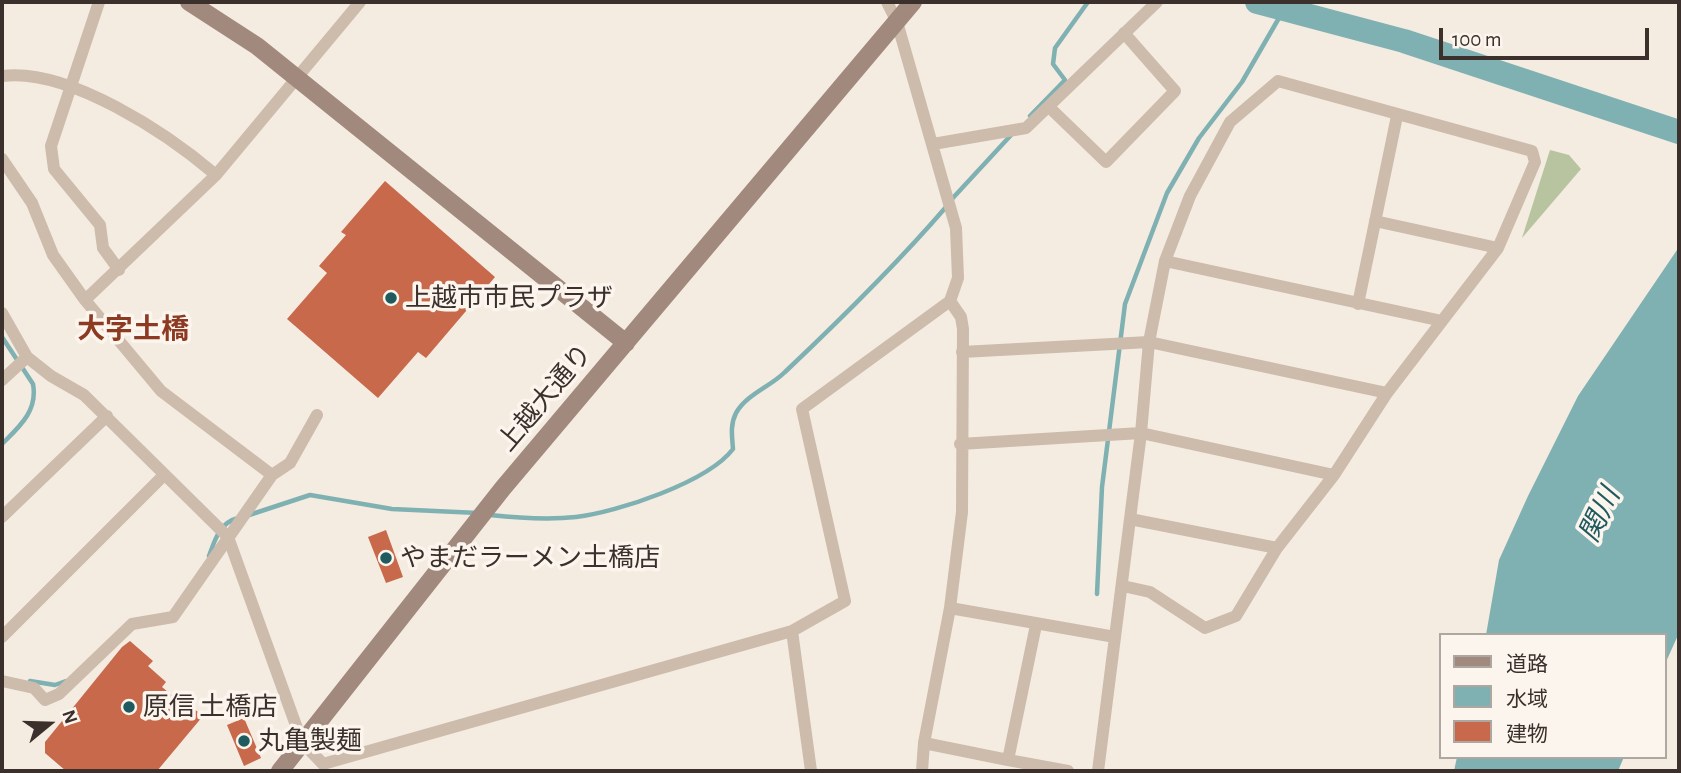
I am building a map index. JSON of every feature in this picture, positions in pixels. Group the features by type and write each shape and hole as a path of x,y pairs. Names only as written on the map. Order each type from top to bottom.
{"main road":[{"path":"189,2 246,38 626,344"},
{"name":"上越大通り","path":"279,771 503,488 913,2"}],"street":[{"path":"99,2 51,146 51,159 54,169 100,225 103,248 119,270"},
{"path":"85,300 216,175 298,80 360,2"},
{"path":"2,313 27,356 51,376 84,395 163,476 228,537 302,742 323,764 792,631 845,601 802,409 950,301 958,278 957,242 933,144 897,22 887,2"},
{"path":"933,144 1026,128 1157,2"},
{"path":"1049,107 1106,162 1175,90 1124,33"},
{"path":"2,76 47,80 70,88 141,121 216,175"},
{"path":"1098,771 1123,586 1149,342 1165,261 1190,196 1230,122 1278,81 1397,116 1532,151 1535,162 1498,248 1387,393 1334,475 1277,548 1236,616 1205,628 1150,592 1123,586"},
{"path":"1358,304 1397,116"},
{"path":"2,159 32,203 53,255 85,300 161,391 272,475"},
{"path":"1375,221 1498,248"},
{"path":"1165,261 1442,321"},
{"path":"922,771 924,743 950,608 962,512 961,317 950,301"},
{"path":"962,352 1149,342 1387,393"},
{"path":"2,380 27,356"},
{"path":"2,681 34,688 45,700 59,694 132,624 173,617 272,475 290,463 317,415"},
{"path":"2,517 107,416"},
{"path":"960,444 1141,433 1334,475"},
{"path":"2,637 163,476"},
{"path":"1130,519 1277,548"},
{"path":"950,608 1115,637"},
{"path":"1008,760 1036,625"},
{"path":"792,631 811,771"},
{"path":"924,743 1068,771"}],"green space":[{"path":"1550,150 1569,155 1581,169 1522,238"}],"water":[{"name":"関川","path":"1679,247 1679,633 1667,660 1667,633 1486,633 1499,560 1578,396"},
{"path":"1457,759 1623,759 1618,771 1454,771"}],"building":[{"name":"上越市市民プラザ","path":"385,181 495,277 426,358 418,352 378,398 287,319 327,273 319,266 346,235 341,232"},
{"path":"386,530 403,577 386,583 368,537"},
{"name":"原信 土橋店","path":"130,641 153,661 148,666 166,682 162,687 187,708 189,705 203,716 157,771 66,771 45,753 45,742 122,647"},
{"name":"丸亀製麺","path":"244,718 261,758 244,766 227,725"}],"waterway":[{"path":"1030,116 1065,80 1053,64 1055,48 1088,2"},
{"path":"1257,2 1404,41 1679,132"},
{"path":"1097,594 1102,487 1125,304 1167,193 1199,138 1242,82 1283,11"},
{"path":"951,200 1012,134"},
{"path":"490,515 555,518 594,514 661,494 704,473 733,449 733,422 741,406 779,377 827,332 888,271 946,207"},
{"path":"2,337 33,384 34,394 26,418 2,444"},
{"path":"246,516 310,495 392,509 478,513"},
{"path":"209,556 222,528 238,518"},
{"path":"30,681 55,685 66,681"}],"place":[{"name":"上越市市民プラザ","path":"391,298"},
{"name":"やまだラーメン土橋店","path":"386,558"},
{"name":"原信 土橋店","path":"129,707"},
{"name":"丸亀製麺","path":"244,741"}],"district":[{"name":"大字土橋","path":"133,330"}]}
